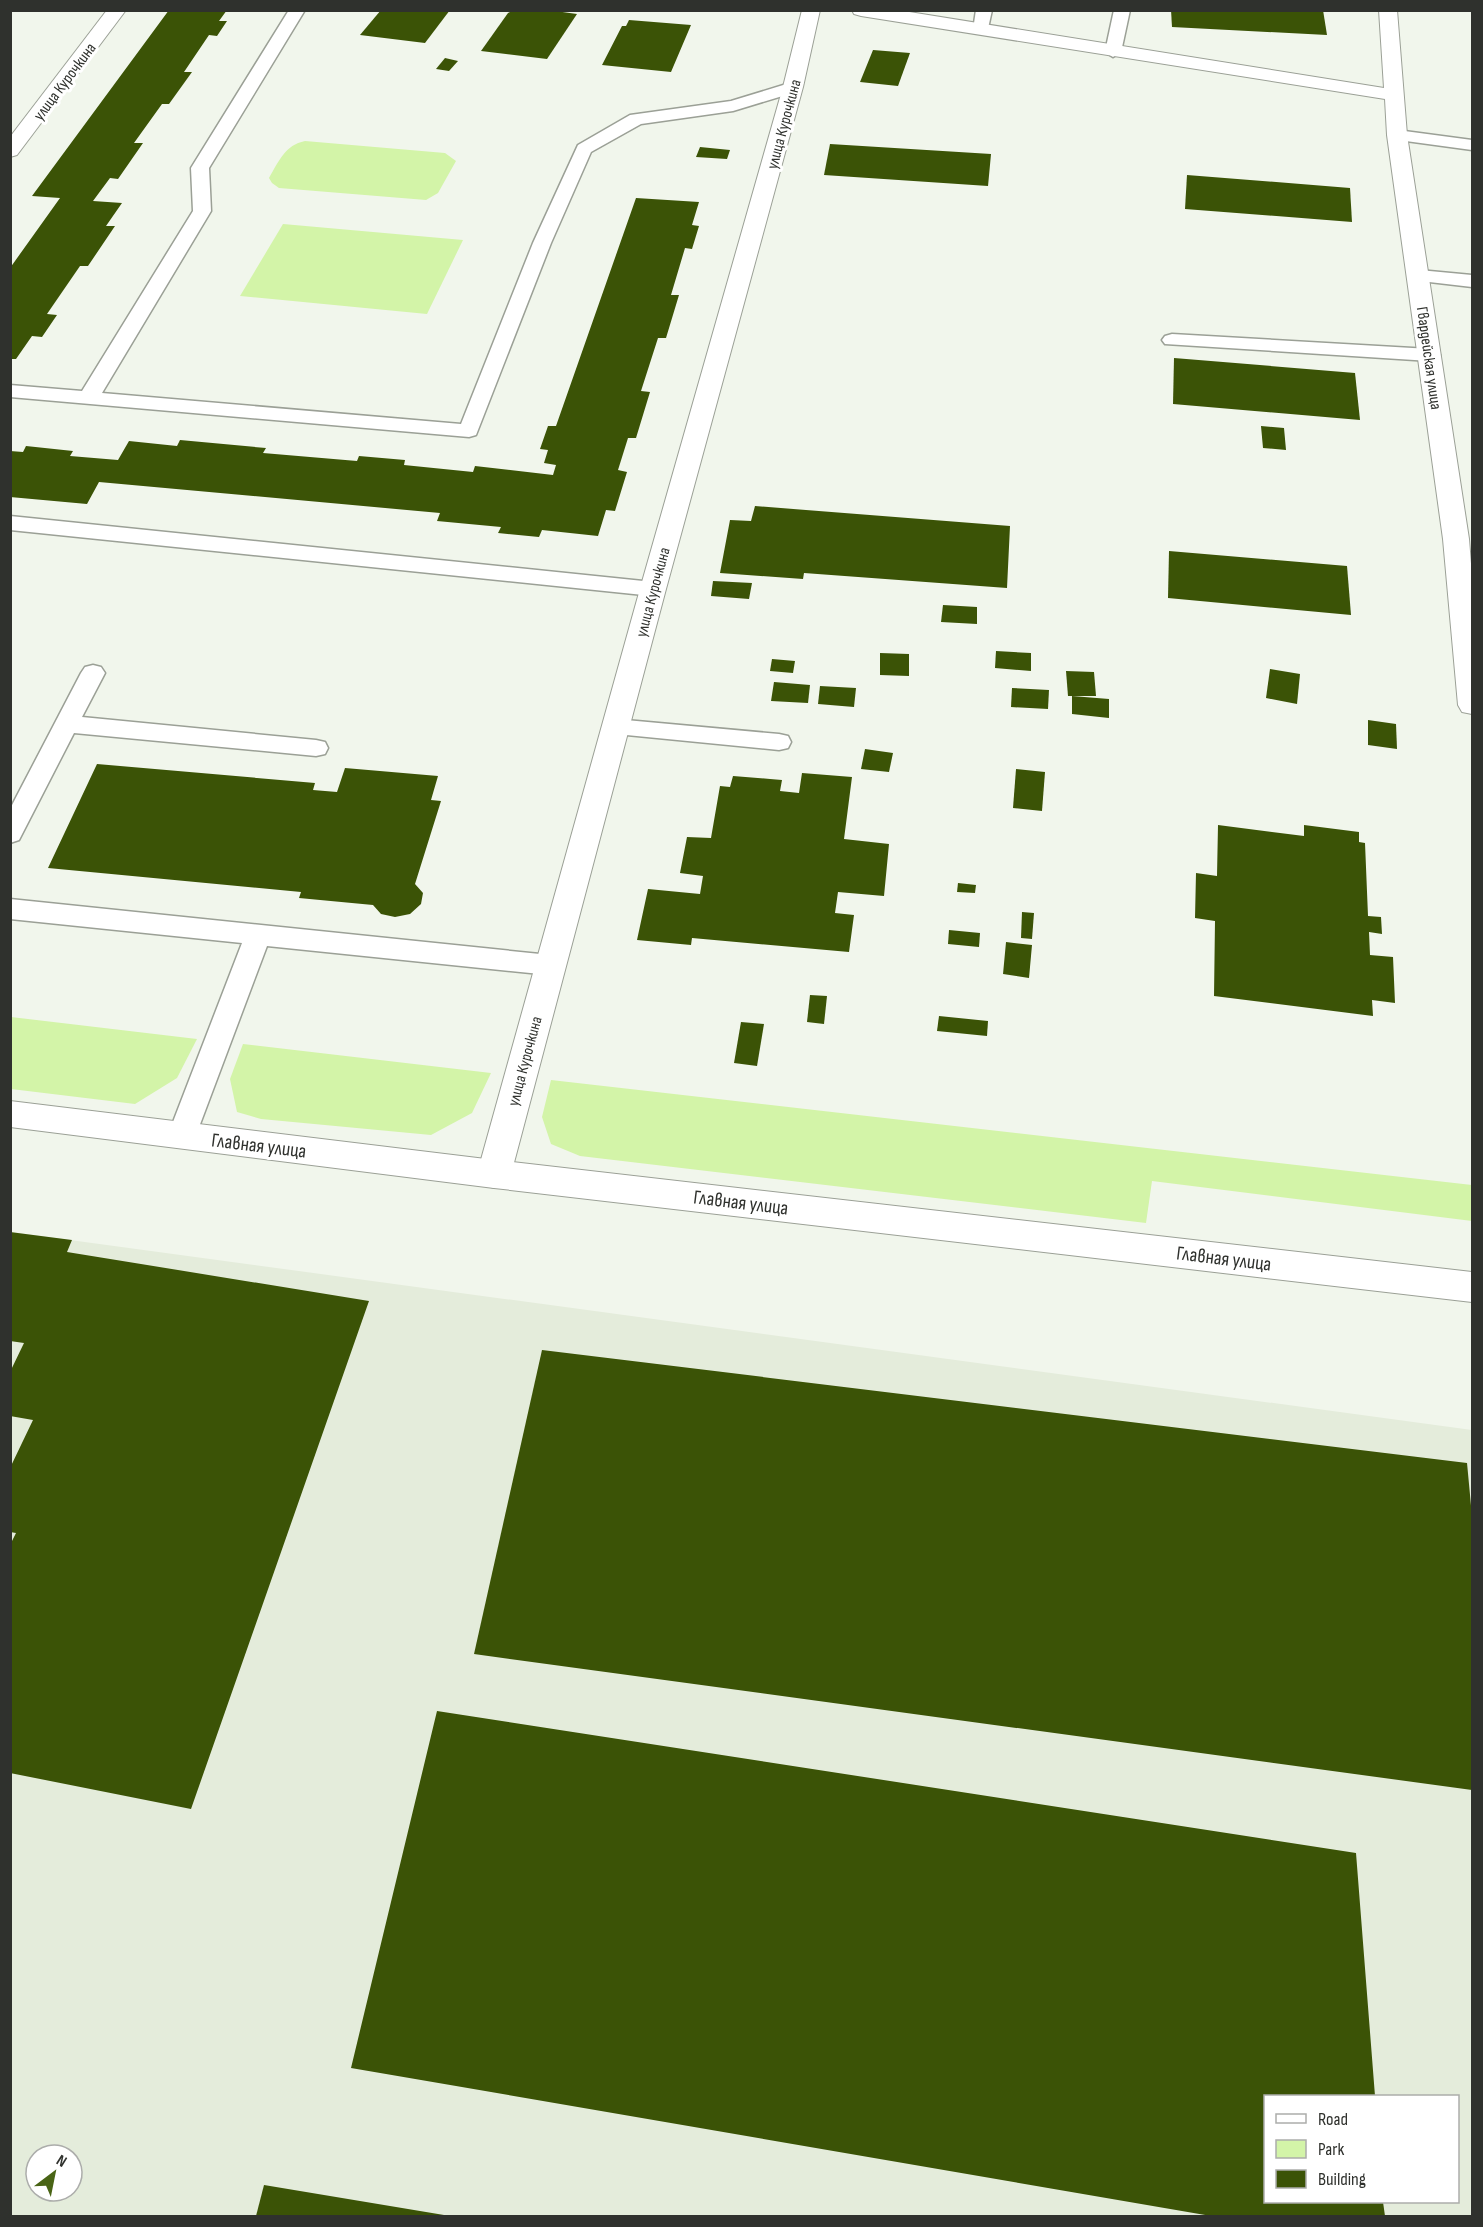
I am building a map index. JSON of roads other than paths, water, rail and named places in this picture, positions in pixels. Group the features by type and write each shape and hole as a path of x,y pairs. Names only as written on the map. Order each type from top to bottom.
{"street":[{"name":"улица Курочкина","path":"10,151 117,10"},
{"name":"улица Курочкина","path":"494,1174 653,589 794,87 811,10"},
{"path":"861,10 1394,95"},
{"name":"Гвардейская улица","path":"1388,10 1397,135 1430,355 1464,540 1473,705"},
{"name":"Главная улица","path":"10,1114 494,1174 1473,1287"}],"lane":[{"path":"89,398 202,211 200,168 297,10"},
{"path":"981,30 984,10"},
{"path":"1113,52 1122,10"},
{"path":"10,391 469,431 542,243 584,149 636,119 733,106 794,87"},
{"path":"1397,135 1473,145"},
{"path":"1419,276 1473,281"},
{"path":"1172,340 1430,355"},
{"path":"10,523 653,589"},
{"path":"10,834 93,673"},
{"path":"67,724 316,748"},
{"path":"615,727 779,742"},
{"path":"10,909 550,965"},
{"path":"182,1135 258,935"}]}
